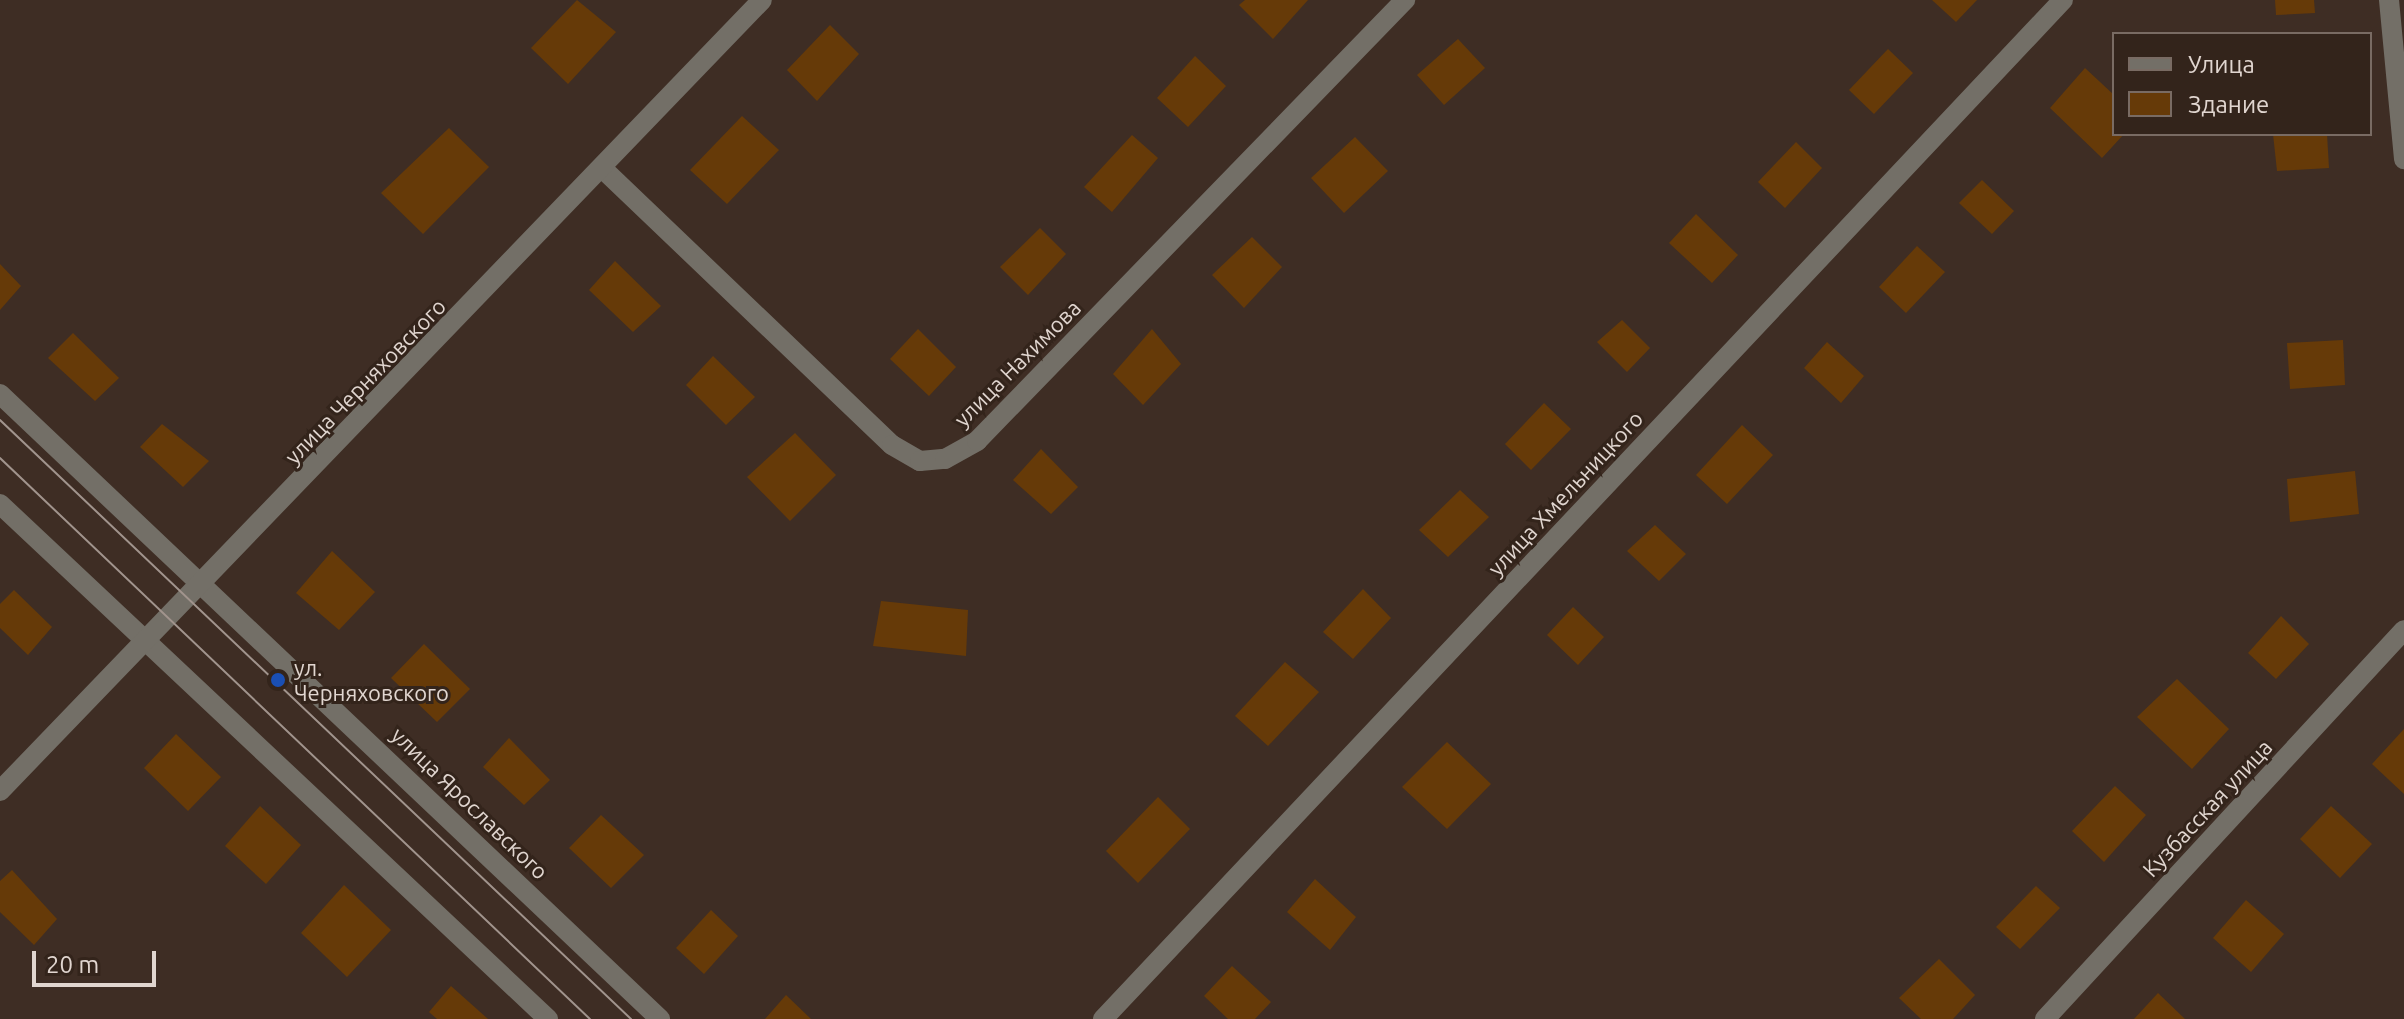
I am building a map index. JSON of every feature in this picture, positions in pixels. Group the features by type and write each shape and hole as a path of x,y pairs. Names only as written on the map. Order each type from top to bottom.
{"street":[{"name":"улица Черняховского","path":"0,791 205,583 762,0"},
{"name":"улица Нахимова","path":"602,168 892,445 920,461 945,459 977,441 1405,0"},
{"name":"улица Хмельницкого","path":"1103,1019 2063,0"},
{"path":"2389,0 2404,159"},
{"name":"улица Ярославского","path":"0,394 205,583 660,1019"},
{"path":"0,504 548,1019"},
{"name":"Кузбасская улица","path":"2045,1019 2404,630"}],"building":[{"path":"577,0 616,32 568,84 531,48"},
{"path":"1245,0 1308,0 1273,39 1239,5"},
{"path":"1932,0 1977,0 1956,22"},
{"path":"2275,0 2314,0 2315,13 2276,15"},
{"path":"830,25 859,54 817,101 787,70"},
{"path":"1458,39 1485,68 1444,105 1417,75"},
{"path":"1888,49 1913,73 1874,114 1849,90"},
{"path":"1195,56 1226,86 1188,127 1157,98"},
{"path":"2085,68 2112,93 2112,136 2122,136 2102,158 2050,108"},
{"path":"742,116 779,150 727,204 690,170"},
{"path":"449,128 489,167 423,234 381,193"},
{"path":"1132,135 1158,158 1112,212 1084,187"},
{"path":"2273,136 2327,136 2329,168 2277,171"},
{"path":"1355,137 1388,171 1344,213 1311,178"},
{"path":"1796,142 1822,168 1785,208 1758,182"},
{"path":"1982,180 2014,211 1992,234 1959,203"},
{"path":"1696,214 1738,255 1712,283 1669,243"},
{"path":"1040,228 1066,254 1028,295 1000,267"},
{"path":"1252,237 1282,267 1244,308 1212,275"},
{"path":"1917,246 1945,272 1906,313 1879,287"},
{"path":"615,261 661,306 633,332 589,290"},
{"path":"0,264 21,286 0,310"},
{"path":"1622,320 1650,348 1627,372 1597,342"},
{"path":"918,329 956,367 929,396 890,359"},
{"path":"1152,329 1181,364 1143,405 1113,374"},
{"path":"73,333 119,378 95,401 48,358"},
{"path":"2343,340 2345,385 2290,389 2287,343"},
{"path":"1827,342 1864,376 1841,403 1804,368"},
{"path":"713,356 755,397 726,425 686,385"},
{"path":"1544,403 1571,429 1531,470 1505,444"},
{"path":"162,424 209,461 183,487 140,447"},
{"path":"1742,425 1773,455 1727,504 1696,475"},
{"path":"795,433 836,475 790,521 747,477"},
{"path":"1041,449 1078,487 1051,514 1013,480"},
{"path":"2355,471 2359,514 2290,522 2287,479"},
{"path":"1460,490 1489,517 1448,557 1419,530"},
{"path":"1655,525 1686,554 1659,581 1627,551"},
{"path":"332,551 375,592 339,630 296,593"},
{"path":"1363,589 1391,618 1353,659 1323,632"},
{"path":"14,590 52,627 28,655 0,628 0,604"},
{"path":"881,601 968,610 966,656 873,646"},
{"path":"1573,607 1604,637 1578,665 1547,635"},
{"path":"2281,616 2309,644 2276,679 2248,653"},
{"path":"424,644 470,689 437,722 391,678"},
{"path":"1285,662 1319,692 1268,746 1235,716"},
{"path":"2177,679 2229,729 2192,769 2137,717"},
{"path":"2404,729 2404,794 2372,764"},
{"path":"176,734 221,777 188,811 144,768"},
{"path":"509,738 550,780 524,805 483,767"},
{"path":"1447,742 1491,784 1447,829 1402,787"},
{"path":"2115,786 2146,815 2104,862 2072,831"},
{"path":"1158,797 1190,829 1138,883 1106,851"},
{"path":"260,806 301,845 266,884 225,846"},
{"path":"2331,806 2372,844 2340,878 2300,839"},
{"path":"601,815 644,855 611,888 569,848"},
{"path":"12,870 57,919 34,945 0,912 0,881"},
{"path":"1315,879 1356,917 1330,950 1287,912"},
{"path":"344,885 391,930 347,977 301,933"},
{"path":"2036,886 2060,908 2020,949 1996,927"},
{"path":"2246,900 2284,934 2251,972 2213,938"},
{"path":"711,910 738,936 704,974 676,948"},
{"path":"1939,959 1975,995 1953,1019 1921,1019 1899,998"},
{"path":"1232,966 1271,1002 1255,1019 1228,1019 1204,996"},
{"path":"451,986 488,1019 437,1019 429,1012"},
{"path":"2158,993 2185,1019 2134,1019"},
{"path":"786,995 811,1019 765,1019"}],"tram line":[{"path":"0,420 631,1019"},
{"path":"0,458 590,1019"}],"place":[{"name":"ул. Черняховского","path":"278,680"}]}
